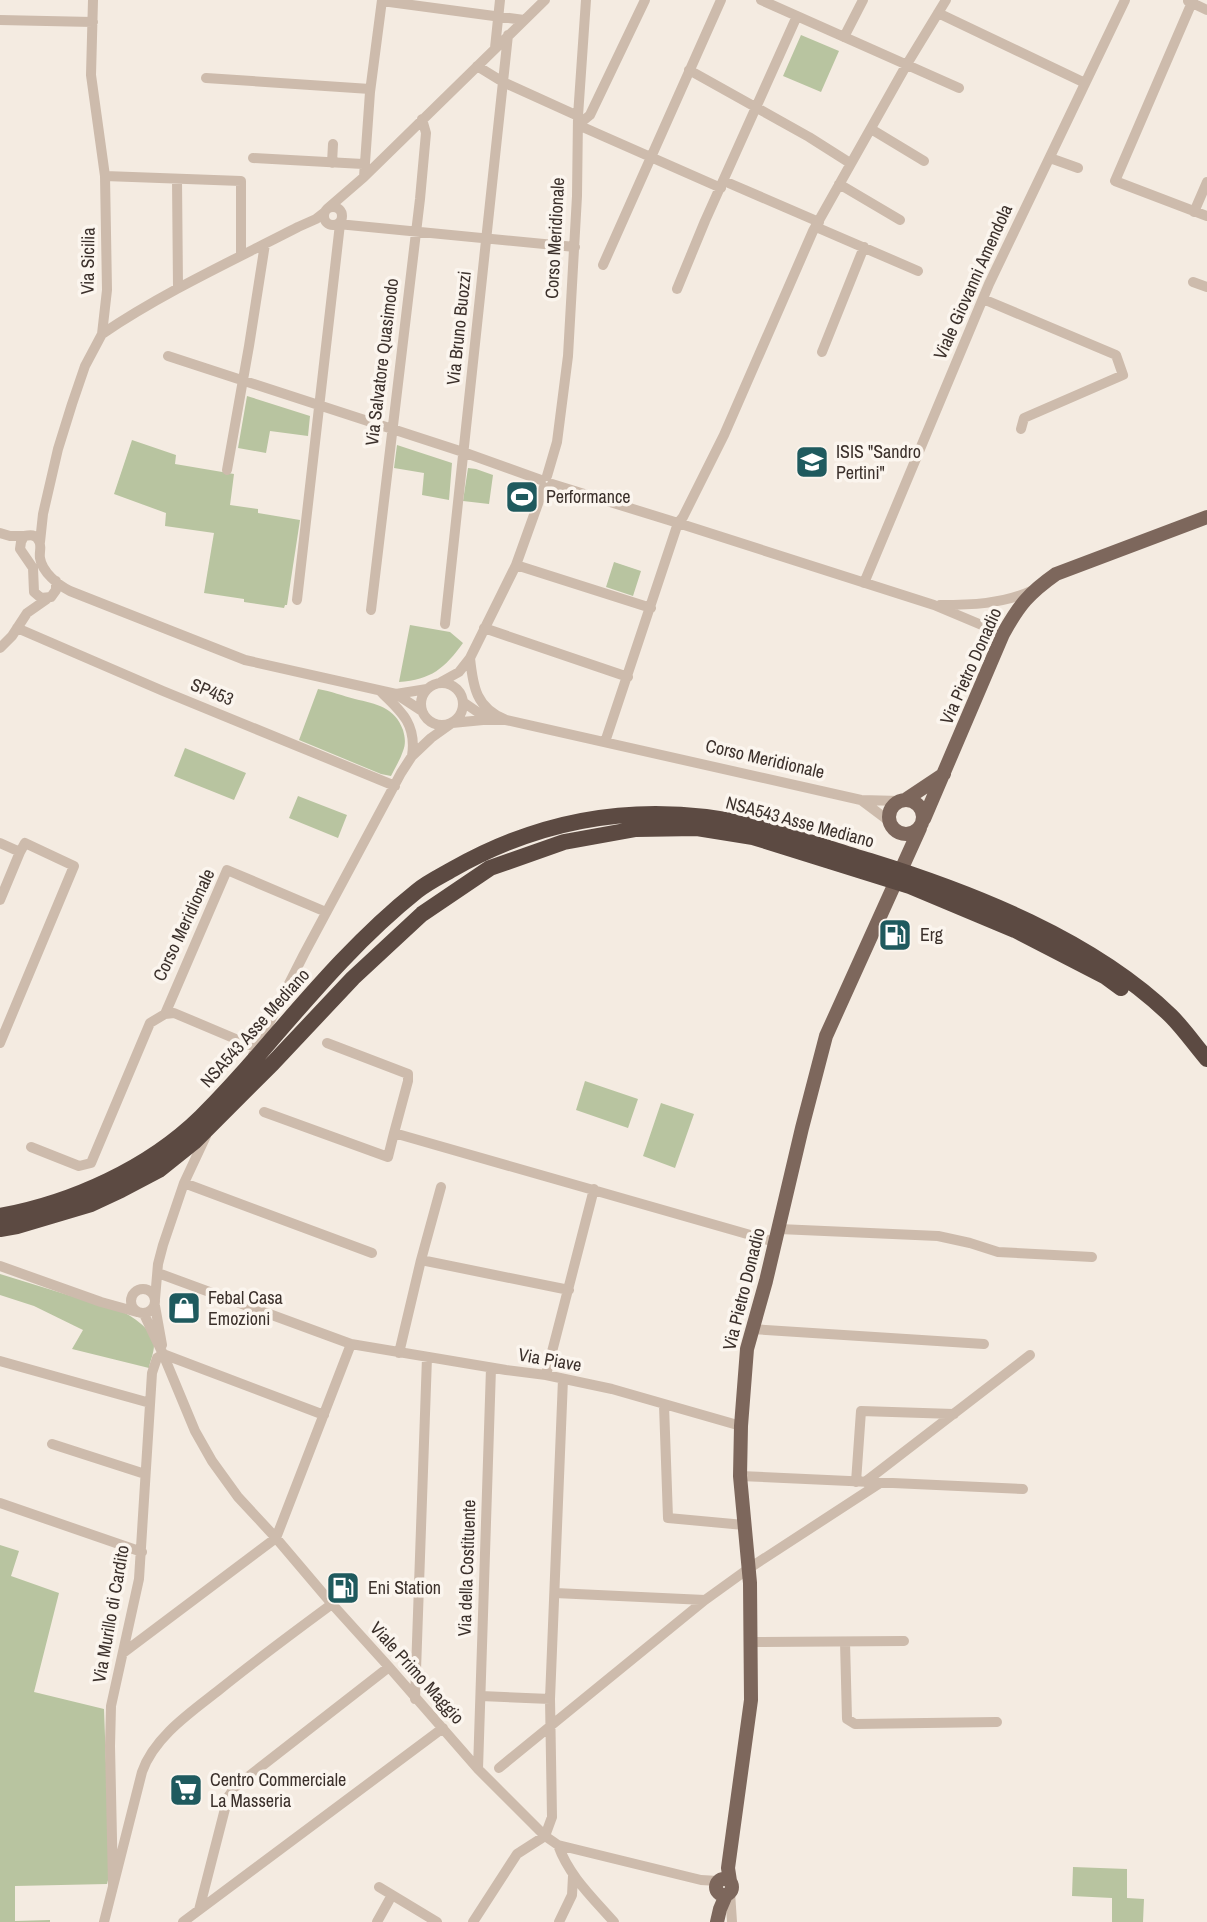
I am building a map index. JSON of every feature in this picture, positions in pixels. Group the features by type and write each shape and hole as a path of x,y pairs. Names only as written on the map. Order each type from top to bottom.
{"highway":[{"name":"NSA543 Asse Mediano","path":"0,1216 103,1184 159,1150 199,1119 334,968 420,888 476,856 515,838 563,824 619,814 680,814 758,827 916,876 973,897 1030,922 1105,963 1156,1002 1207,1059"},
{"name":"NSA543 Asse Mediano","path":"0,1229 91,1204 159,1170 194,1142 353,978 422,914 490,868 564,842 636,830 697,828 754,837 910,886 1015,930 1106,978 1158,1014 1207,1069"}],"main road":[{"name":"Via Pietro Donadio","path":"722,1891 751,1700 748,1569 740,1476 747,1349 826,1036 1016,610 1034,590 1056,574 1207,517"},
{"path":"904,865 891,824 891,809 945,774"},
{"path":"891,824 897,831 907,835 917,831 922,823 924,814 919,805 911,800 902,800"}],"street":[{"name":"Via Sicilia","path":"40,542 43,514 58,449 85,366 102,334 107,290 106,176 91,75 93,0"},
{"path":"495,48 500,0"},
{"path":"102,334 178,288 316,219 349,191 545,0"},
{"path":"578,121 590,115 645,0"},
{"path":"603,265 721,0"},
{"path":"761,0 959,88"},
{"path":"785,11 792,0"},
{"path":"844,37 863,0"},
{"path":"605,743 678,523 724,435 817,225 850,163 946,0"},
{"name":"Viale Giovanni Amendola","path":"864,583 989,284 1125,0"},
{"path":"363,177 370,89 382,1 524,20"},
{"name":"Corso Meridionale","path":"470,658 516,565 546,482 557,442 568,356 578,196 582,1"},
{"path":"1207,10 1190,1 1115,181 1207,216"},
{"path":"938,13 1085,83"},
{"path":"677,289 797,16"},
{"path":"0,20 93,22"},
{"name":"Via Bruno Buozzi","path":"445,624 508,35"},
{"path":"477,66 651,158 722,184 918,271"},
{"path":"689,70 850,163"},
{"path":"206,78 370,89"},
{"name":"Via Salvatore Quasimodo","path":"371,610 426,134 422,119"},
{"path":"871,129 924,161"},
{"path":"332,163 333,144"},
{"path":"253,158 363,164"},
{"path":"1050,158 1078,167"},
{"path":"106,176 241,181 241,255"},
{"path":"177,179 178,288"},
{"path":"1194,212 1207,182"},
{"path":"839,184 900,220"},
{"path":"338,222 349,191"},
{"path":"297,600 339,237 336,208 326,211"},
{"path":"306,224 338,222 575,247"},
{"path":"227,470 265,244"},
{"path":"822,352 864,247"},
{"path":"1193,282 1207,288"},
{"path":"983,299 1116,355 1123,375 1024,418 1021,429"},
{"path":"169,356 463,452 546,482 934,605 1003,635"},
{"name":"Via Sicilia","path":"26,536 35,528 43,514"},
{"path":"2,534 36,537 40,542 41,562 62,587 245,660 396,694 427,689"},
{"path":"0,648 12,636 27,613 33,589 33,568 2,534"},
{"path":"21,553 20,546 26,536"},
{"path":"516,565 651,608"},
{"path":"27,613 56,590 56,581"},
{"path":"33,589 41,598 79,595"},
{"path":"934,605 997,601 1018,597 1034,590"},
{"name":"SP453","path":"17,628 395,786"},
{"path":"484,628 628,677"},
{"path":"470,658 459,671 427,689 421,699 425,716 440,725 502,720"},
{"path":"470,658 477,696 502,720"},
{"path":"4,1269 141,1313 151,1311 155,1302 163,1245 184,1183 204,1139 257,1048 326,912 412,756 462,712 460,691 455,686 441,682"},
{"path":"380,691 401,710 408,721 414,745 412,756"},
{"path":"396,694 422,710"},
{"path":"463,702 479,713 502,720"},
{"name":"Corso Meridionale","path":"502,720 861,800"},
{"path":"861,800 902,800"},
{"path":"861,800 891,824"},
{"path":"0,843 20,852"},
{"path":"0,900 25,843 74,866 0,1043"},
{"name":"Corso Meridionale","path":"31,1147 79,1166 91,1163 150,1023 165,1014 227,870 326,912"},
{"path":"165,1014 174,1013 257,1048"},
{"path":"264,1112 388,1157 408,1074 327,1043"},
{"path":"394,1133 594,1189 777,1236 938,1236 998,1252 1091,1257"},
{"path":"184,1183 372,1253"},
{"path":"399,1353 442,1187"},
{"path":"546,1375 594,1189"},
{"path":"421,1260 569,1290"},
{"path":"141,1313 132,1306 135,1294 158,1273"},
{"name":"Via Piave","path":"158,1273 351,1344 546,1375 612,1390 741,1426"},
{"path":"82,1295 106,1299 147,1290 154,1295 155,1302"},
{"name":"Viale Primo Maggio","path":"155,1302 163,1354"},
{"name":"Viale Primo Maggio","path":"141,1313 163,1354 195,1431 212,1461 238,1497 478,1769 545,1836 558,1845 701,1880 722,1891"},
{"path":"752,1329 984,1344"},
{"path":"123,1653 276,1538 351,1344"},
{"path":"163,1354 324,1415"},
{"name":"Via Murillo di Cardito","path":"113,1885 111,1706 139,1579 152,1373 157,1358 163,1354"},
{"path":"861,1482 1030,1355"},
{"path":"415,1699 426,1357"},
{"path":"0,1361 150,1404"},
{"name":"Via della Costituente","path":"478,1769 491,1368"},
{"path":"473,1922 517,1854 545,1836 552,1817 550,1699 563,1379"},
{"path":"664,1405 668,1518 744,1525"},
{"path":"861,1482 861,1411 954,1413"},
{"path":"52,1444 145,1474"},
{"path":"740,1476 1023,1489"},
{"path":"499,1769 705,1600 880,1483"},
{"path":"0,1503 142,1552"},
{"path":"555,1593 705,1600"},
{"path":"104,1922 142,1772 149,1754 193,1710 332,1604"},
{"path":"750,1642 904,1641"},
{"path":"845,1642 847,1719 855,1724 997,1722"},
{"path":"199,1910 228,1797 235,1787 389,1667"},
{"path":"481,1696 550,1699"},
{"path":"183,1922 443,1728"},
{"path":"558,1845 573,1876 614,1922"},
{"path":"559,1922 572,1895 573,1876"},
{"path":"379,1887 437,1922"},
{"path":"722,1891 732,1922"},
{"path":"377,1922 392,1895"}],"green space":[{"path":"801,35 839,51 821,92 783,76"},
{"path":"247,396 310,416 308,436 270,431 266,453 238,448"},
{"path":"132,440 176,455 175,464 234,474 230,505 300,520 287,605 284,608 204,593 214,533 165,526 166,513 114,494"},
{"path":"397,445 452,463 449,500 422,495 424,473 394,468"},
{"path":"468,468 493,475 489,504 463,501"},
{"path":"614,562 641,571 633,596 606,587"},
{"path":"410,625 450,632 463,643 436,671 420,679 399,682"},
{"path":"318,689 377,705 395,716 403,730 405,743 391,776 299,740"},
{"path":"185,748 246,773 234,800 174,776"},
{"path":"298,796 347,815 338,838 289,818"},
{"path":"585,1081 638,1099 628,1128 576,1110"},
{"path":"661,1103 694,1114 675,1168 643,1156"},
{"path":"0,1274 123,1312 133,1318 147,1330 153,1340 154,1348 149,1368 72,1349 83,1330 34,1306 0,1295"},
{"path":"0,1545 19,1551 11,1576 59,1593 34,1692 104,1709 110,1872 107,1884 15,1886 15,1921 50,1922 0,1922"},
{"path":"1073,1867 1127,1869 1127,1898 1144,1899 1143,1922 1112,1922 1112,1898 1072,1896"}],"place":[{"name":"ISIS \"Sandro Pertini\"","path":"812,462"},
{"name":"Performance","path":"522,497"},
{"name":"Erg","path":"895,935"},
{"name":"Febal Casa Emozioni","path":"184,1308"},
{"name":"Eni Station","path":"343,1588"},
{"name":"Centro Commerciale La Masseria","path":"186,1790"}]}
